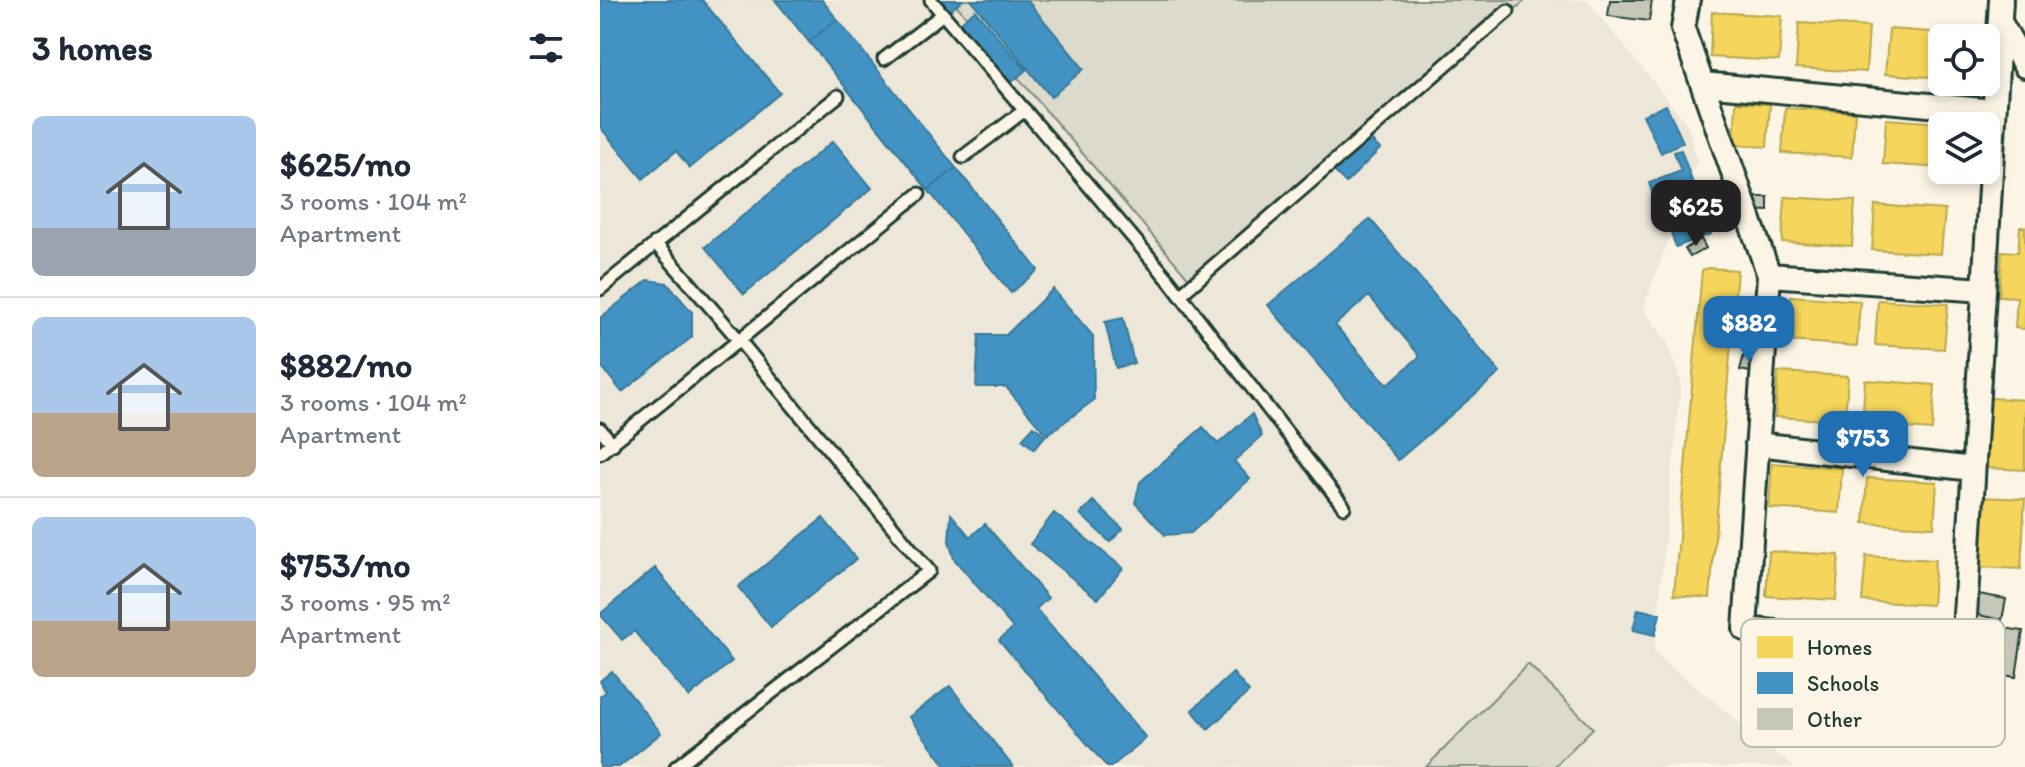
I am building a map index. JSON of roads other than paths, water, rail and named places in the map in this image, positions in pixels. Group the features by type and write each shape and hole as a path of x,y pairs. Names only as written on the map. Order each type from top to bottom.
{"street":[{"path":"1688,0 1683,29 1769,275 1746,619"},
{"path":"2000,11 2025,66"},
{"path":"1965,619 2000,11"},
{"path":"1703,84 1994,111"},
{"path":"1769,275 1984,290"},
{"path":"1757,444 1973,469"}],"lane":[{"path":"931,0 1180,295 1344,507"},
{"path":"1180,295 1508,11"},
{"path":"884,59 943,14"},
{"path":"600,289 838,96"},
{"path":"963,157 1025,110"},
{"path":"600,453 919,194"},
{"path":"655,243 929,571 676,767"},
{"path":"600,429 613,444"}]}
